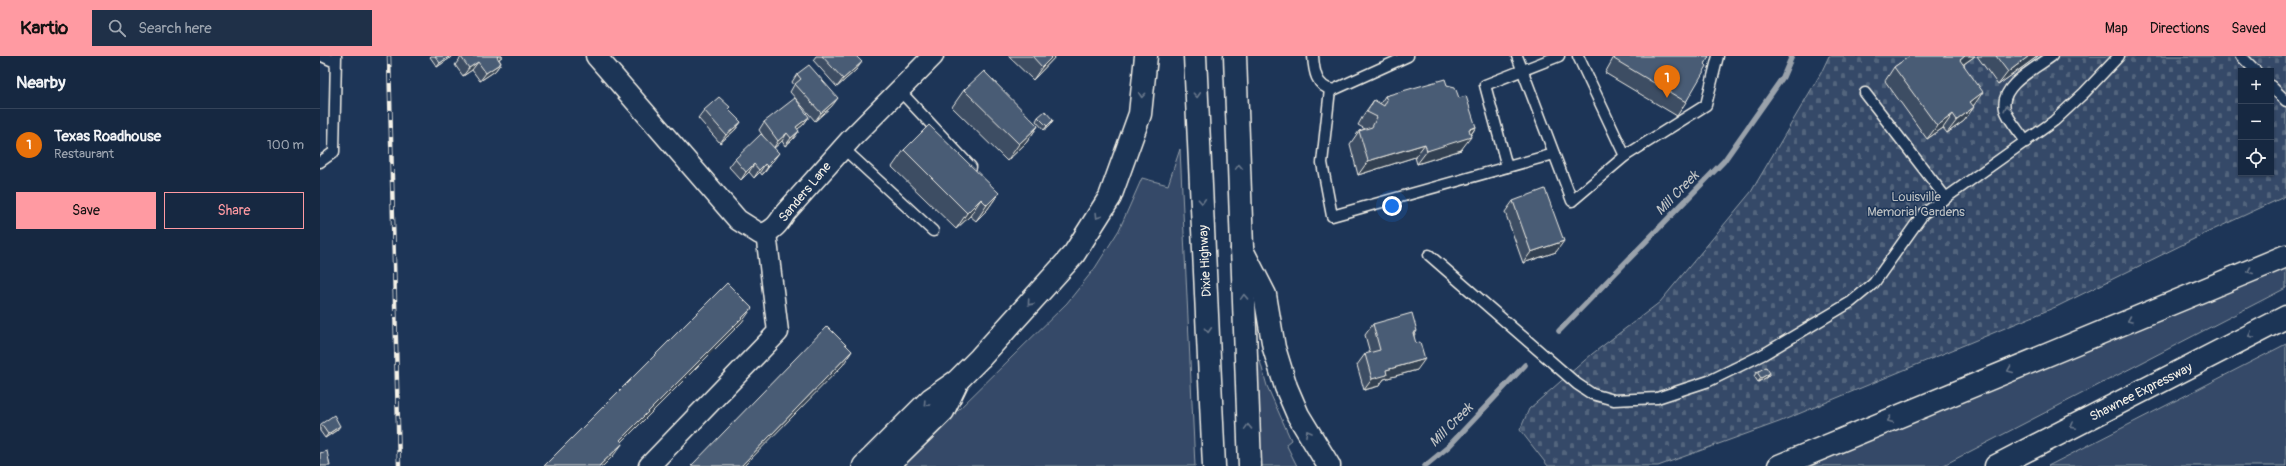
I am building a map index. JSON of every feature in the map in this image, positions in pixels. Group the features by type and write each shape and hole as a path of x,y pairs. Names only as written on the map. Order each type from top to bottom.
{"main road":[{"path":"864,466 931,399 957,381 980,358 1074,254 1110,197 1140,114 1146,56"},
{"name":"Dixie Highway","path":"1195,56 1214,466"},
{"path":"1235,56 1250,466"},
{"path":"1242,250 1265,295 1274,348 1286,387 1298,415 1329,466"},
{"path":"1779,466 2286,256"},
{"name":"Shawnee Expressway","path":"1996,466 2286,317"},
{"path":"887,466 943,411 957,381"}],"street":[{"path":"596,56 738,220 753,231 760,234 766,233 778,332 649,466"},
{"name":"Sanders Lane","path":"766,233 777,226 785,213 843,148 932,56"}],"lane":[{"path":"320,162 334,152 336,59 322,56"},
{"path":"1313,56 1318,81 1325,88 1333,90 1408,56"},
{"path":"1517,56 1572,201 1625,156 1706,105 1718,56"},
{"path":"1507,167 1485,85 1522,69 1559,56"},
{"path":"1578,56 1625,156"},
{"path":"2026,142 2005,110 2005,97 2009,88 2052,56"},
{"path":"1429,255 1577,384 1592,394 1614,400 1650,398 1716,377 1764,354 1851,302 1874,283 1923,214 2054,121 2084,93 2119,56"},
{"path":"2241,56 2253,68"},
{"path":"1330,89 1322,163 1332,216 1554,154"},
{"path":"2274,89 2286,101"},
{"path":"899,90 979,176"},
{"path":"1865,93 1946,198"},
{"path":"843,148 932,231"}],"green space":[{"name":"Louisville Memorial Gardens","path":"1829,56 2286,56 2286,196 2204,234 2058,306 1779,422 1658,466 1548,466 1520,430 1529,409 1592,354 1660,302 1751,192 1821,73"},
{"path":"1180,149 1195,466 901,466 1067,303 1095,268 1119,230 1142,178 1168,185"},
{"path":"2286,267 2286,288 1942,466 1807,466"},
{"path":"2286,344 2286,466 2048,466"},
{"path":"1260,361 1267,386 1291,440 1286,444 1297,466 1259,466 1254,362"}],"building":[{"path":"435,56 450,56 440,63"},
{"path":"498,56 497,57 501,63 486,73 478,62 469,68 461,57"},
{"path":"822,56 856,56 862,62 843,79"},
{"path":"1032,56 1053,56 1042,67"},
{"path":"1616,56 1709,56 1705,64 1707,66 1686,102 1614,59"},
{"path":"1910,56 1965,56 1960,60 1983,92 1970,102 1974,107 1957,120 1953,114 1937,126 1894,67"},
{"path":"1996,56 2029,56 2008,72"},
{"path":"809,65 838,98 821,113 795,84 801,79 797,74"},
{"path":"984,71 1038,126 1019,144 964,90"},
{"path":"1445,79 1447,85 1455,87 1459,98 1466,96 1476,127 1469,129 1471,137 1427,151 1425,144 1368,161 1359,131 1372,127 1377,117 1367,112 1374,100 1384,106 1387,100 1385,96"},
{"path":"719,97 730,107 728,109 741,122 726,135 704,110"},
{"path":"795,98 809,117 796,127 799,131 791,138 787,133 778,141 764,122"},
{"path":"1045,111 1053,120 1047,126 1038,117"},
{"path":"929,125 999,193 987,205 981,199 967,213 904,150"},
{"path":"761,134 779,153 769,163 771,164 768,167 765,164 759,170 754,164 746,172 735,159"},
{"path":"1545,189 1564,241 1531,252 1513,201"},
{"path":"727,283 752,308 620,440 623,443 599,466 544,466"},
{"path":"1412,313 1417,331 1413,333 1416,343 1420,342 1425,359 1386,370 1387,375 1372,379 1365,354 1380,350 1373,324"},
{"path":"827,326 852,351 741,466 691,466"},
{"path":"1766,367 1770,373 1761,378 1757,372"},
{"path":"334,415 340,426 328,434 321,424"},
{"path":"327,451 330,466 320,466 320,453"}],"waterway":[{"name":"Mill Creek","path":"1559,331 1724,161 1783,77 1792,56"},
{"name":"Mill Creek","path":"1425,466 1448,447 1525,365"}],"railway":[{"path":"389,56 399,466"}],"place":[{"name":"Texas Roadhouse","path":"1667,98"}]}
